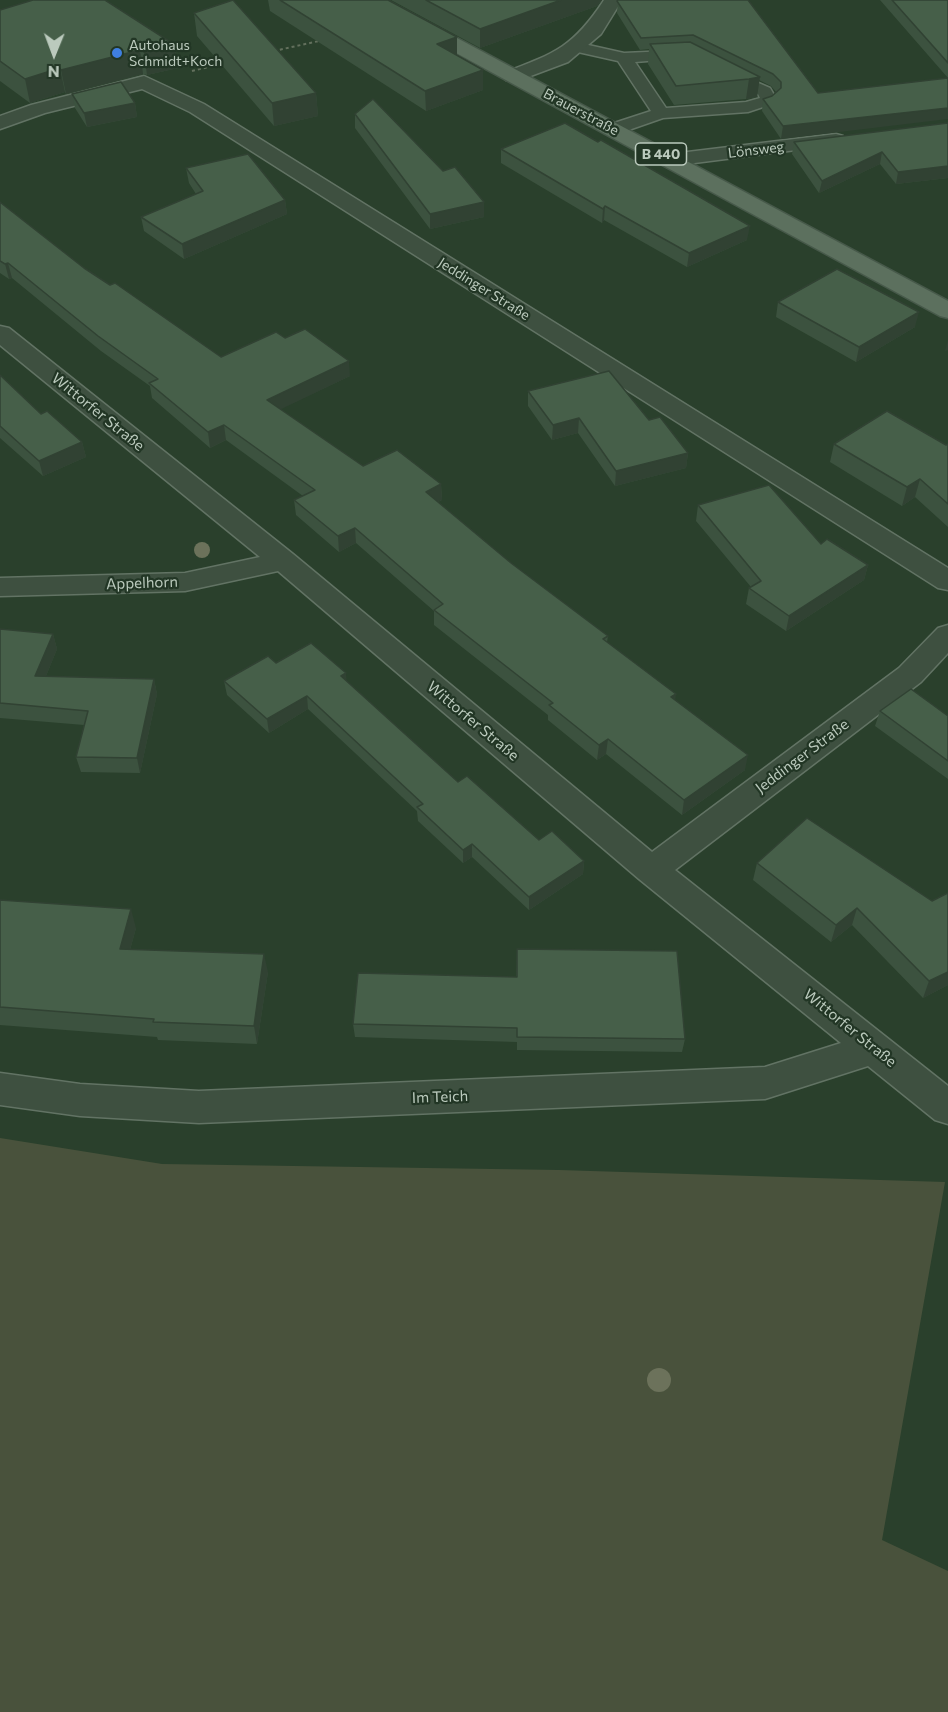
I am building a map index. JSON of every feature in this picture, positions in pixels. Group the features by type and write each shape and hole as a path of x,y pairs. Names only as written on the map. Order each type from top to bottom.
{"main road":[{"name":"Brauerstraße","path":"372,0 948,311"}],"street":[{"path":"513,76 561,58 594,30 612,0"},
{"path":"0,123 38,109 144,82"},
{"name":"Jeddinger Straße","path":"144,82 207,114 948,581"},
{"name":"Lönsweg","path":"671,160 856,138"},
{"name":"Wittorfer Straße","path":"0,333 283,561 651,870 948,1108"},
{"name":"Appelhorn","path":"0,587 185,582 283,561"},
{"name":"Jeddinger Straße","path":"651,870 910,675 948,635"},
{"name":"Im Teich","path":"0,1089 80,1100 199,1107 765,1083 875,1048"}],"lane":[{"path":"574,47 624,58 685,53 764,91 769,100 748,107 661,113 614,129"},
{"path":"624,58 661,113"}],"path":[{"path":"272,52 318,41"},
{"path":"144,82 226,63"}],"green space":[{"path":"0,1138 162,1164 559,1170 945,1182 882,1540 948,1571 948,1712 0,1712"}],"building":[{"path":"33,0 105,0 175,45 144,52 140,50 61,70 60,68 25,79 0,61 0,10"},
{"path":"233,0 316,93 272,103 194,13"},
{"path":"280,0 388,0 457,37 437,44 483,70 425,91"},
{"path":"426,0 561,0 480,29"},
{"path":"618,0 748,0 818,93 948,78 948,108 783,126 763,99 772,96 781,88 781,82 773,74 693,35 641,38"},
{"path":"892,0 948,0 948,63"},
{"path":"690,42 760,77 676,86 650,44"},
{"path":"121,82 135,103 84,113 72,94"},
{"path":"373,99 443,171 455,167 484,202 430,214 355,114"},
{"path":"565,123 598,142 601,140 750,226 689,253 605,206 603,209 501,149"},
{"path":"948,123 948,166 898,172 882,152 822,181 794,142"},
{"path":"248,154 285,200 182,244 141,217 203,191 186,168"},
{"path":"0,202 84,268 110,285 115,283 221,357 276,332 285,338 305,329 349,361 267,400 363,466 397,450 441,484 426,492 511,563 608,636 603,639 676,694 671,697 748,755 684,800 608,739 599,745 549,705 553,703 434,610 443,604 355,528 338,536 294,500 315,490 224,425 208,432 149,383 158,379 98,336 8,263 0,261"},
{"path":"837,269 919,312 859,347 778,302"},
{"path":"609,371 649,420 660,417 688,453 616,471 579,418 553,425 528,391"},
{"path":"0,375 41,414 47,411 82,442 39,461 0,426"},
{"path":"887,411 946,445 948,444 948,504 920,479 907,487 834,444"},
{"path":"769,485 821,544 827,539 868,565 789,616 749,588 761,581 698,505"},
{"path":"0,629 53,634 35,676 154,679 137,758 76,757 88,711 0,703"},
{"path":"311,643 346,673 341,676 458,782 467,776 539,840 552,831 584,861 529,897 472,844 463,850 417,807 423,804 307,696 267,719 224,681 268,656 276,663"},
{"path":"911,689 948,716 948,761 880,711"},
{"path":"807,818 932,901 948,893 948,972 929,981 857,908 836,925 757,863"},
{"path":"0,900 131,909 120,949 264,954 254,1026 153,1022 154,1019 0,1007"},
{"path":"517,949 677,951 685,1039 517,1037 517,1028 353,1024 358,973 517,977"}],"place":[{"name":"Autohaus Schmidt+Koch","path":"117,53"}]}
